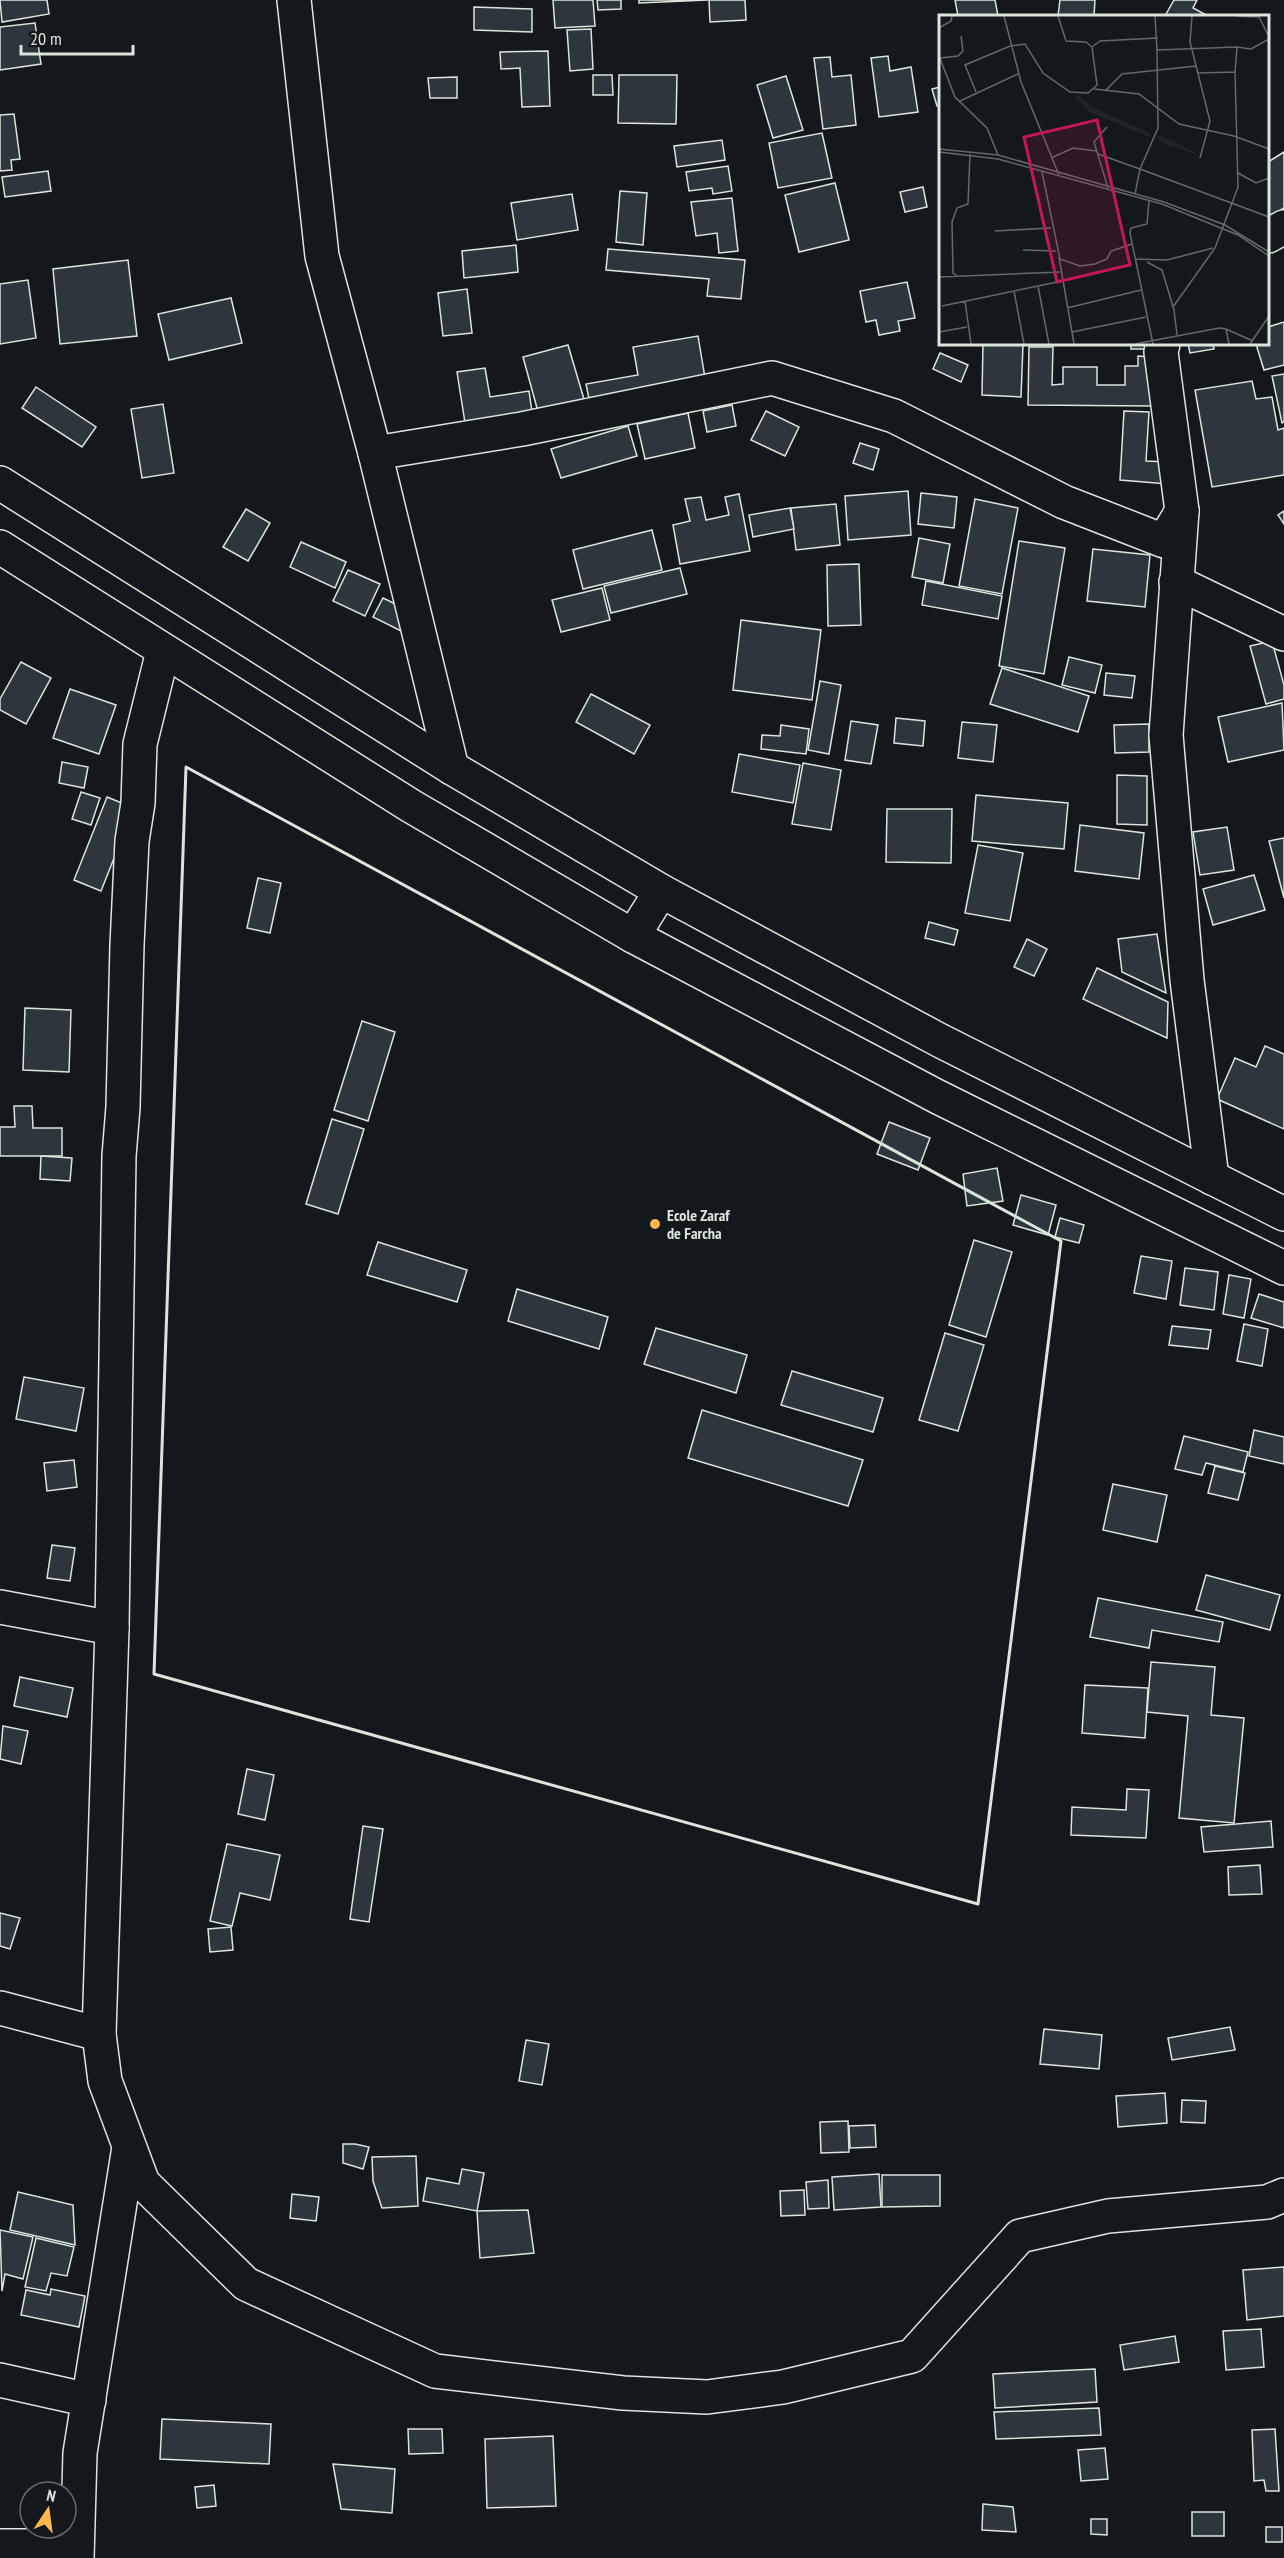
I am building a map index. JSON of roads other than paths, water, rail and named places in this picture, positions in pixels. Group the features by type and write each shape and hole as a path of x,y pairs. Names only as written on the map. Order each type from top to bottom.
{"street":[{"path":"294,0 322,256 375,453 452,768"},
{"path":"1269,235 1284,227"},
{"path":"1163,345 1161,352 1182,511 1166,735 1187,980 1212,1178"},
{"path":"375,453 522,429 772,378 894,416 1064,501 1164,541 1182,511"},
{"path":"0,483 452,768 661,891 939,1040 1284,1214"},
{"path":"0,547 411,806 633,936 938,1097 1284,1268"},
{"path":"1176,582 1284,634"},
{"path":"163,651 140,744 138,803 132,841 127,945 123,1107 119,1156 112,1628 99,2034 105,2081 143,2183 246,2284 435,2371 622,2393 707,2397 783,2387 912,2356 1020,2236 1108,2216 1267,2202 1284,2195"},
{"path":"633,936 661,891"},
{"path":"0,1607 112,1628"},
{"path":"0,2008 99,2034"},
{"path":"0,2546 77,2552 80,2453 129,2146"},
{"path":"0,2380 89,2400"}],"place":[{"name":"Ecole Zaraf de Farcha","path":"655,1224"}]}
